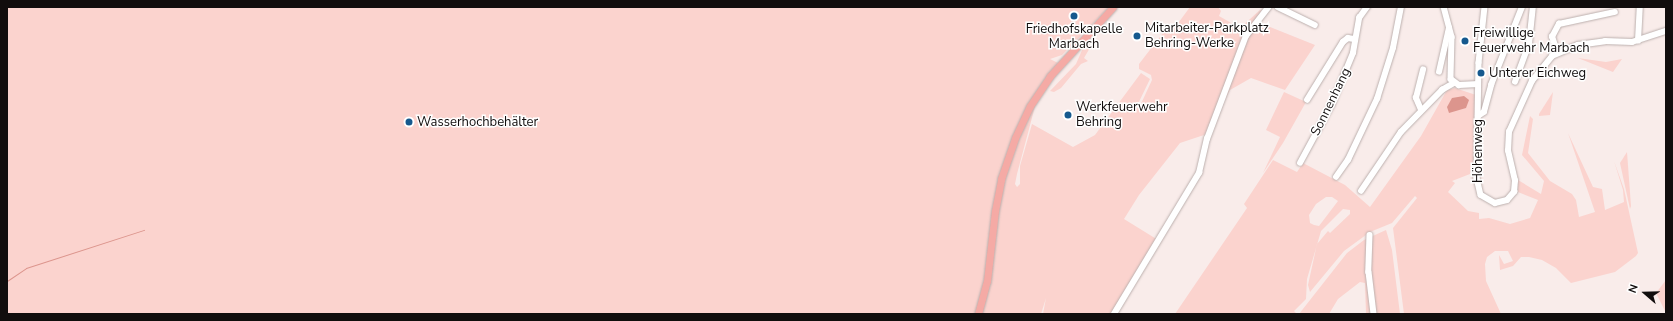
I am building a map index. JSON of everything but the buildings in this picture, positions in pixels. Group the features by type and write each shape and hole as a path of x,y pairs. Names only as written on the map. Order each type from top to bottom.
{"main road":[{"path":"978,314 985,292 1001,179 1015,138 1030,106 1050,76 1113,7"}],"street":[{"path":"1278,7 1315,25"},
{"name":"Sonnenhang","path":"1300,163 1332,104 1350,62 1359,18 1367,7"},
{"path":"1336,177 1348,160 1377,99 1393,48 1401,7"},
{"path":"1444,7 1452,37 1451,75 1454,83"},
{"name":"Höhenweg","path":"1484,7 1478,84 1477,187 1487,201 1502,203 1511,197 1516,186 1508,151 1511,125 1532,81 1557,52"},
{"path":"1478,116 1484,112 1491,85 1522,7"},
{"path":"1515,82 1529,44 1533,7"},
{"path":"1638,41 1640,7"},
{"path":"1114,314 1199,173 1207,139 1246,36 1268,8"},
{"path":"1615,12 1559,24 1552,37 1557,52 1599,42 1638,41 1666,30"},
{"path":"1439,72 1449,28"},
{"name":"Sonnenhang","path":"1307,100 1343,42 1348,38 1354,39"},
{"path":"1421,110 1416,98 1424,70"},
{"path":"1361,191 1390,147 1421,110 1454,83 1478,84"},
{"path":"1370,235 1369,272 1374,314"}],"shaded area":[{"path":"7,7 1109,7 1062,55 1050,59 1058,63 1037,99 1017,174 1015,184 1017,187 1020,184 1020,166 1032,124 1073,147 1095,135 1141,73 1150,79 1136,108 1139,108 1152,80 1151,75 1139,69 1139,64 1166,29 1176,26 1190,7 1218,7 1221,11 1219,16 1240,28 1260,10 1263,11 1255,21 1315,45 1285,90 1251,78 1230,90 1207,134 1180,143 1139,195 1124,219 1158,240 1112,314 1043,314 1046,298 1041,314 7,314"},
{"path":"1091,46 1084,58 1088,61 1081,64 1061,88 1054,92 1050,91 1076,64 1083,48"},
{"path":"1578,58 1606,62 1622,59 1613,72"},
{"path":"1455,88 1476,95 1474,163 1470,174 1452,181 1455,183 1448,192 1468,211 1479,213 1479,219 1489,218 1510,224 1530,218 1538,200 1518,192 1518,180 1541,194 1544,181 1522,155 1530,116 1533,119 1528,153 1550,181 1572,194 1576,200 1579,217 1595,212 1568,133 1593,187 1602,189 1605,210 1624,202 1623,190 1614,161 1624,189 1638,253 1615,272 1571,283 1556,268 1542,260 1529,257 1521,257 1513,266 1500,270 1499,255 1504,264 1513,261 1508,251 1495,251 1487,257 1485,264 1486,281 1501,314 1404,314 1393,228 1417,198 1415,196 1392,223 1370,232 1344,251 1310,292 1308,285 1316,247 1307,279 1306,299 1294,311 1297,314 1175,314 1247,208 1244,204 1273,160 1297,172 1303,163 1345,185 1370,207 1421,136 1447,90","holes":["1326,197 1332,197 1338,201 1319,226 1310,223 1309,215 1316,204","1343,209 1350,210 1350,214 1330,233 1328,231 1317,244 1321,231"]},
{"path":"1284,92 1306,102 1283,143 1263,173 1280,137 1266,130"},
{"path":"1553,92 1550,115 1539,116 1539,114"},
{"path":"1464,96 1469,100 1466,108 1449,113 1447,107 1452,98"},
{"path":"1627,152 1631,206 1630,209 1620,163"},
{"path":"1386,230 1392,250 1400,314 1366,314 1365,283 1360,282 1338,299 1329,314 1299,314 1347,253 1364,240"},
{"path":"1666,280 1666,313 1656,293"}],"waterway":[{"path":"7,281 26,268 144,230"}],"place":[{"name":"Friedhofskapelle Marbach","path":"1074,16"},
{"name":"Mitarbeiter-Parkplatz Behring-Werke","path":"1137,36"},
{"name":"Freiwillige Feuerwehr Marbach","path":"1465,41"},
{"name":"Unterer Eichweg","path":"1481,73"},
{"name":"Werkfeuerwehr Behring","path":"1068,115"},
{"name":"Wasserhochbehälter","path":"409,122"}]}
